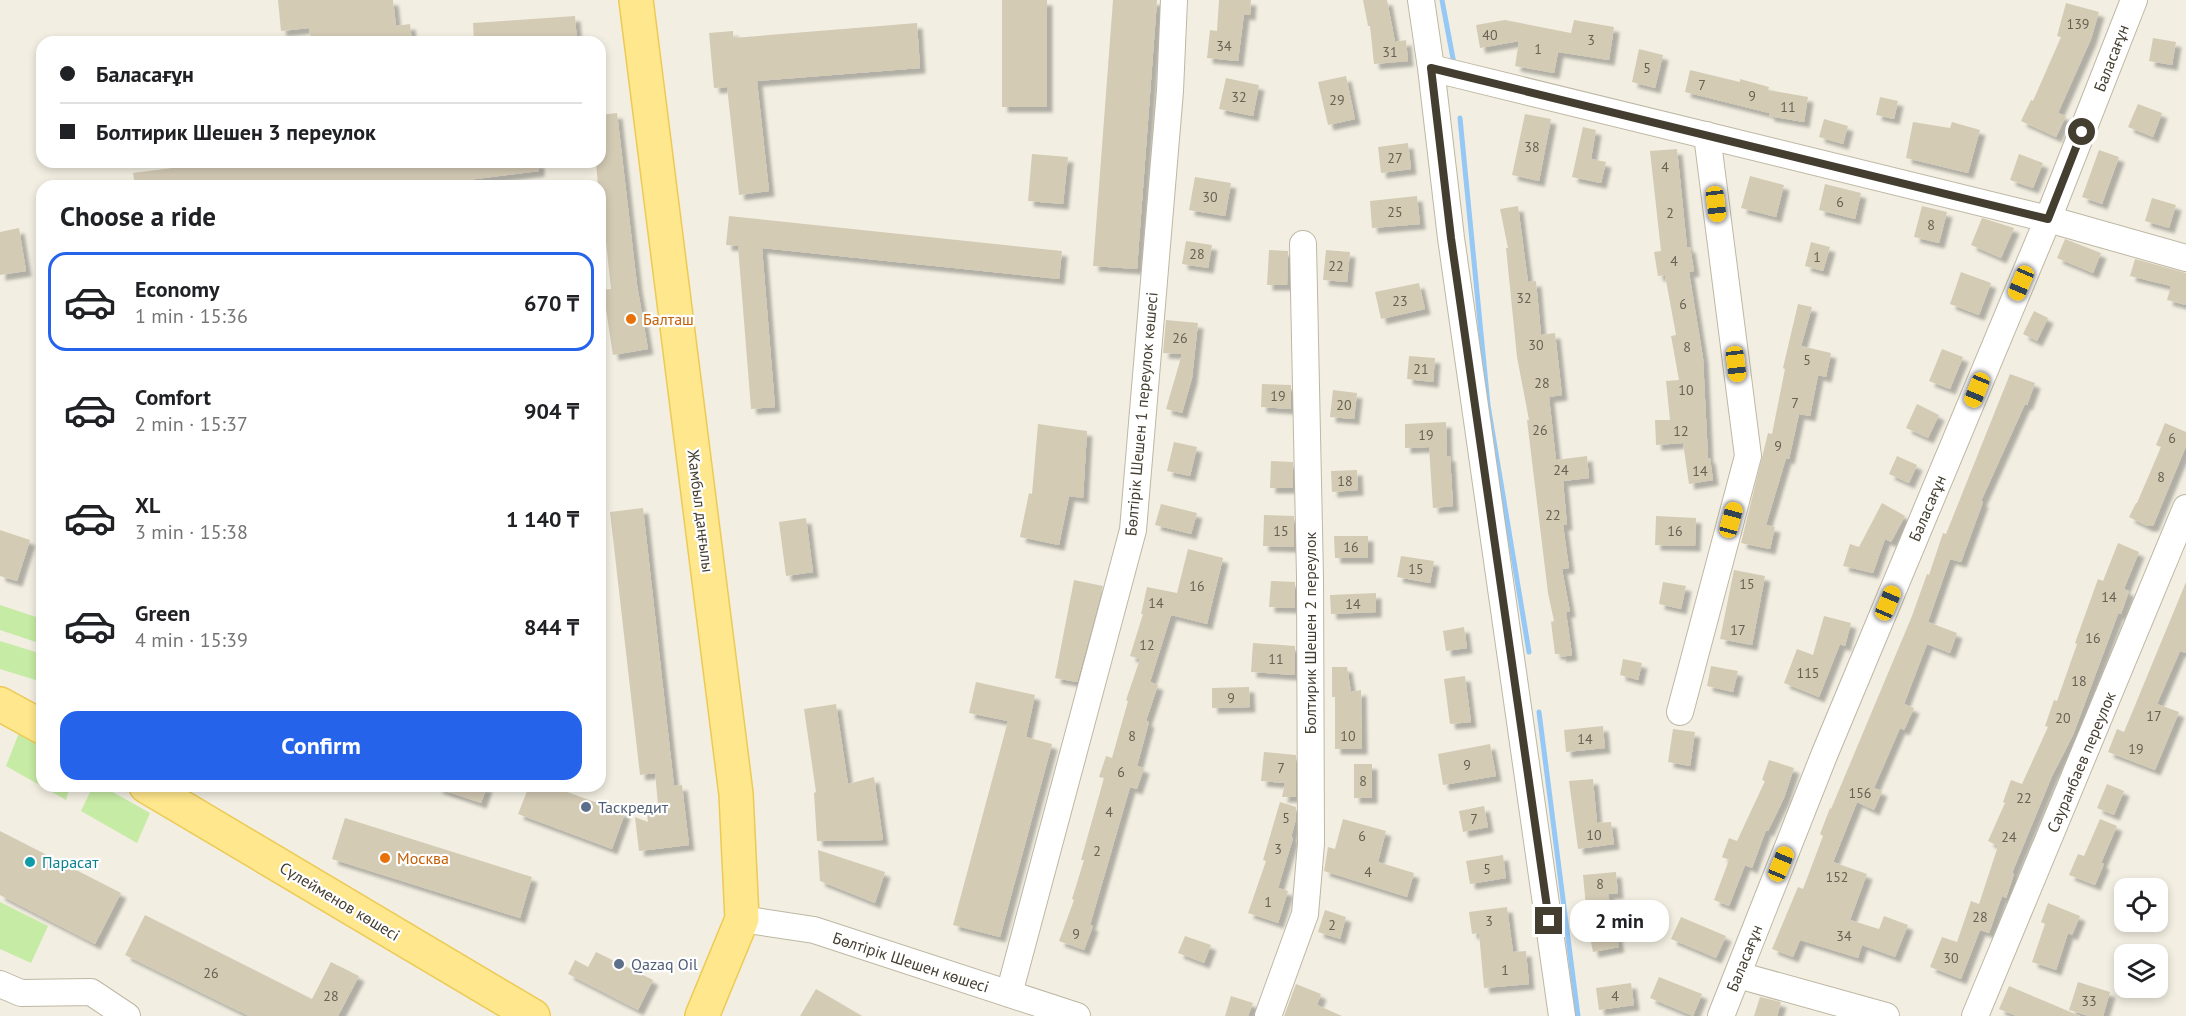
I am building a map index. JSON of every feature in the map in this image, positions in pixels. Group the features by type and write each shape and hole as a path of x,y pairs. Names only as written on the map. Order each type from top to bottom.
{"main road":[{"name":"Жамбыл даңғылы","path":"636,0 736,794 742,919 702,1016"},
{"path":"0,704 36,724"},
{"name":"Сүлейменов көшесі","path":"156,792 533,1016"}],"street":[{"name":"Бөлтірік Шешен 1 переулок көшесі","path":"1009,994 1133,530 1170,91 1174,0"},
{"path":"1421,0 1451,238 1562,1016"},
{"name":"Баласағұн","path":"1721,1016 1825,753 2048,219 2134,0"},
{"path":"1431,68 2048,219 2186,258"},
{"path":"1680,712 1748,456 1707,135"},
{"name":"Болтирик Шешен 2 переулок","path":"1268,1016 1305,914 1311,844 1310,577 1303,244"},
{"name":"Сауранбаев переулок","path":"1975,1016 2186,508"},
{"name":"Бөлтірік Шешен көшесі","path":"742,919 814,930 1077,1016"},
{"path":"1738,975 1886,1016"},
{"path":"0,984 21,993 91,992 127,1016"}],"green space":[{"path":"0,605 36,617 36,642 0,630"},
{"path":"0,641 36,652 36,680 0,669"},
{"path":"19,733 36,744 36,783 6,766"},
{"path":"52,792 68,792 66,800"},
{"path":"90,792 113,792 150,813 137,843 81,811"},
{"path":"0,902 48,926 31,963 0,949"}],"building":[{"path":"278,0 393,0 396,26 410,24 411,36 310,36 309,28 281,31"},
{"path":"1002,0 1047,0 1047,107 1002,107"},
{"path":"1113,0 1157,0 1137,269 1093,266"},
{"path":"1219,0 1251,0 1250,15 1244,14 1238,61 1207,58 1210,30 1217,31"},
{"path":"1363,0 1387,0 1395,42 1406,40 1408,61 1374,64 1370,26 1368,26"},
{"path":"2066,3 2099,12 2091,39 2058,113 2066,116 2056,137 2021,121 2031,100 2033,101 2061,37 2057,36"},
{"path":"575,16 577,36 474,36 473,23"},
{"path":"1505,20 1571,33 1574,20 1614,27 1609,60 1558,52 1554,73 1515,66 1519,41 1480,48 1476,25"},
{"path":"917,23 920,68 757,81 769,191 739,195 727,87 714,88 709,33 733,31 733,38"},
{"path":"2153,38 2176,42 2172,65 2149,61"},
{"path":"1639,49 1663,55 1655,88 1632,82"},
{"path":"1690,70 1740,82 1740,79 1769,87 1768,90 1808,97 1804,122 1769,116 1769,113 1685,92"},
{"path":"1346,76 1355,119 1328,125 1318,82"},
{"path":"1226,78 1259,85 1253,116 1219,109"},
{"path":"1880,97 1898,101 1894,119 1876,115"},
{"path":"2138,104 2162,113 2153,137 2128,127"},
{"path":"617,113 637,285 648,349 613,355 606,310 606,290 611,289 606,242 606,180 598,180 596,168 606,168 606,114"},
{"path":"1525,114 1551,119 1539,181 1512,175"},
{"path":"1824,119 1848,126 1843,144 1819,137"},
{"path":"1913,122 1950,128 1952,122 1980,130 1968,173 1906,158"},
{"path":"1583,127 1596,130 1591,159 1606,162 1601,183 1572,177"},
{"path":"1408,143 1411,169 1381,173 1378,147"},
{"path":"1677,149 1687,247 1690,247 1694,271 1689,272 1703,358 1708,458 1710,458 1713,480 1689,484 1683,443 1656,445 1655,420 1670,420 1666,381 1679,380 1671,336 1676,335 1665,275 1658,276 1654,252 1661,251 1650,151"},
{"path":"2099,150 2119,157 2102,204 2082,197"},
{"path":"1032,154 1068,157 1063,204 1028,201"},
{"path":"2019,154 2043,163 2033,188 2010,180"},
{"path":"173,168 539,168 539,171 468,180 134,180 133,173"},
{"path":"1750,176 1784,185 1776,217 1741,208"},
{"path":"1195,177 1231,183 1225,216 1189,210"},
{"path":"1825,184 1861,193 1855,219 1819,210"},
{"path":"1417,196 1420,224 1372,228 1370,201"},
{"path":"2152,198 2176,205 2169,228 2145,221"},
{"path":"1518,206 1528,282 1536,281 1541,335 1555,333 1562,395 1549,397 1556,460 1587,456 1589,478 1563,481 1567,525 1563,525 1569,568 1562,569 1570,612 1566,612 1572,655 1561,657 1560,654 1555,654 1551,622 1554,621 1548,593 1527,420 1529,420 1517,357 1506,248 1508,248 1500,209"},
{"path":"1922,206 1947,212 1939,243 1914,237"},
{"path":"729,216 1062,251 1059,279 762,248 775,407 751,409 738,246 726,245"},
{"path":"1982,218 2014,228 2001,258 1971,245"},
{"path":"19,228 26,271 0,275 0,232"},
{"path":"2065,239 2101,253 2093,273 2057,258"},
{"path":"1186,241 1212,245 1208,268 1182,264"},
{"path":"1811,242 1830,247 1823,271 1805,266"},
{"path":"1269,250 1288,251 1287,285 1267,285"},
{"path":"1326,250 1350,252 1347,282 1323,280"},
{"path":"2135,259 2186,273 2186,305 2167,300 2171,286 2130,276"},
{"path":"1961,272 1991,283 1979,315 1950,304"},
{"path":"1419,283 1425,309 1381,319 1375,292"},
{"path":"1798,304 1812,307 1801,346 1831,353 1826,377 1818,375 1810,416 1799,414 1789,459 1786,458 1766,525 1775,527 1770,549 1741,543 1768,433 1772,434 1785,369 1783,368"},
{"path":"2034,311 2048,318 2037,341 2023,334"},
{"path":"1166,320 1198,323 1192,378 1182,413 1166,409 1182,354 1163,353"},
{"path":"1942,349 1963,357 1950,389 1929,381"},
{"path":"1409,356 1435,358 1433,382 1407,379"},
{"path":"2010,374 2035,383 2027,405 2025,404 1981,501 1983,502 1961,562 1950,559 1928,622 1957,633 1950,653 1927,644 1904,704 1914,708 1904,730 1900,728 1874,788 1882,791 1874,810 1857,802 1833,862 1867,874 1850,920 1879,929 1884,916 1908,925 1895,957 1862,945 1858,958 1800,940 1793,957 1772,949 1798,887 1803,889 1823,836 1820,834 1830,808 1912,616 1943,533 1946,534"},
{"path":"1262,384 1291,385 1291,409 1261,407"},
{"path":"1333,390 1357,393 1354,419 1330,417"},
{"path":"1917,404 1939,415 1928,438 1906,428"},
{"path":"1446,422 1447,456 1450,456 1453,506 1433,508 1429,447 1405,448 1405,424"},
{"path":"2165,423 2186,432 2186,446 2153,526 2147,526 2129,517 2161,447 2156,445"},
{"path":"1038,424 1087,431 1083,498 1069,496 1059,545 1020,537 1029,493 1032,494"},
{"path":"1174,442 1197,447 1190,476 1167,471"},
{"path":"1897,456 1917,465 1909,483 1889,474"},
{"path":"1271,461 1293,462 1293,488 1270,488"},
{"path":"1357,470 1358,490 1332,492 1331,471"},
{"path":"1882,503 1905,516 1891,542 1885,539 1873,573 1843,566 1850,544 1859,547"},
{"path":"1161,504 1197,513 1191,534 1155,525"},
{"path":"643,508 674,786 682,785 689,845 639,851 635,817 648,822 646,806 658,804 655,773 640,775 610,512"},
{"path":"1264,515 1294,516 1294,547 1263,546"},
{"path":"1656,516 1696,518 1695,546 1655,545"},
{"path":"806,518 813,572 786,576 779,522"},
{"path":"0,530 30,540 17,581 0,576"},
{"path":"1334,536 1368,536 1368,558 1335,558"},
{"path":"2118,543 2139,552 2124,589 2129,591 2121,614 2118,614 2073,735 2052,776 2012,873 2014,874 2006,898 2002,896 1989,933 1980,930 1961,979 1930,967 1942,937 1957,942 1971,901 1979,904 1998,846 1988,841 2005,803 2003,802 2011,780 2022,784 2048,727 2045,726 2054,700 2057,701 2098,579 2103,581"},
{"path":"1188,549 1223,558 1207,624 1171,615 1150,682 1158,685 1146,721 1149,722 1137,766 1144,768 1137,789 1130,787 1090,925 1093,926 1084,950 1059,941 1074,900 1072,899 1084,860 1081,860 1104,778 1099,777 1106,756 1112,758 1128,701 1126,700 1140,659 1130,656 1143,614 1141,614 1147,587 1177,593"},
{"path":"1401,556 1434,561 1430,583 1397,577"},
{"path":"1734,570 1765,576 1752,645 1720,639"},
{"path":"1074,580 1103,586 1077,682 1055,678"},
{"path":"1271,581 1295,582 1295,608 1269,607"},
{"path":"1663,582 1686,586 1681,609 1659,604"},
{"path":"2186,582 2186,653 2180,651 2157,704 2179,712 2155,770 2108,752 2117,729 2124,732"},
{"path":"1376,593 1376,612 1331,614 1330,595"},
{"path":"1824,616 1851,623 1845,646 1840,644 1819,697 1784,683 1797,649 1813,655"},
{"path":"1464,627 1467,648 1446,651 1443,631"},
{"path":"1253,643 1295,646 1295,675 1251,672"},
{"path":"1623,659 1642,663 1638,680 1620,675"},
{"path":"1711,666 1738,671 1733,692 1707,686"},
{"path":"1332,667 1347,667 1351,692 1361,690 1362,749 1335,749 1335,697 1332,697"},
{"path":"1465,676 1471,722 1450,724 1444,679"},
{"path":"976,682 1035,695 1026,737 1052,744 1000,937 953,925 1008,721 969,713"},
{"path":"1249,687 1250,707 1212,708 1212,688"},
{"path":"836,704 848,784 874,777 883,840 817,841 814,793 816,792 804,709"},
{"path":"1603,726 1605,748 1566,752 1564,730"},
{"path":"1673,729 1695,732 1690,766 1668,762"},
{"path":"1490,744 1496,776 1443,785 1438,754"},
{"path":"1264,752 1296,755 1296,797 1282,797 1285,783 1261,781"},
{"path":"1769,760 1794,768 1784,798 1768,831 1766,830 1752,868 1745,865 1729,906 1714,900 1729,860 1722,857 1729,838 1737,841 1765,781 1762,780"},
{"path":"1354,764 1372,764 1372,798 1354,798"},
{"path":"1593,779 1597,823 1611,822 1614,844 1578,849 1569,781"},
{"path":"2107,784 2124,791 2114,815 2097,808"},
{"path":"449,792 485,792 481,803"},
{"path":"527,792 567,792 625,813 612,849 518,814"},
{"path":"1280,802 1296,807 1296,819 1291,837 1293,838 1278,888 1288,891 1278,923 1248,913 1266,861 1263,860"},
{"path":"1484,806 1488,827 1463,832 1459,811"},
{"path":"345,818 532,877 520,918 332,859"},
{"path":"1343,819 1386,831 1378,862 1414,873 1407,897 1324,871 1328,847 1335,849"},
{"path":"2100,819 2117,826 2101,863 2104,864 2095,885 2069,875 2078,854 2084,856"},
{"name":"Парасат","path":"0,831 121,893 95,944 0,895"},
{"path":"818,850 885,872 875,903 820,881"},
{"path":"1503,855 1506,878 1470,884 1466,861"},
{"path":"1616,872 1618,893 1608,894 1619,947 1593,952 1586,918 1583,875"},
{"path":"2048,903 2080,916 2072,935 2068,933 2056,970 2032,962 2045,924 2041,922"},
{"path":"1507,907 1513,952 1526,951 1529,984 1484,988 1479,933 1472,934 1469,912"},
{"path":"1325,910 1346,917 1340,939 1318,932"},
{"path":"145,915 312,999 331,962 359,976 338,1016 249,1016 125,955"},
{"path":"1681,917 1726,936 1716,958 1671,939"},
{"path":"1185,936 1211,945 1204,963 1178,953"},
{"path":"596,952 653,980 638,1010 568,974 575,960 588,967"},
{"path":"1659,977 1702,994 1693,1016 1650,998"},
{"path":"2078,982 2110,992 2103,1016 2089,1016 2069,1010"},
{"path":"1631,983 1634,1005 1599,1010 1596,988"},
{"path":"1296,984 1321,994 1317,1005 1342,1016 1284,1016"},
{"path":"2009,986 2080,1016 2017,1016 1999,1009"},
{"path":"816,989 862,1016 800,1016"},
{"path":"1231,996 1253,1003 1248,1016 1225,1016"},
{"path":"1760,997 1781,1002 1777,1016 1754,1016"}],"waterway":[{"path":"1442,0 1454,64"},
{"path":"1460,118 1488,405 1529,652"},
{"path":"1539,712 1578,1016"}],"place":[{"name":"Балташ","path":"631,319"},
{"name":"Таскредит","path":"586,807"},
{"name":"Москва","path":"385,858"},
{"name":"Парасат","path":"30,862"},
{"name":"Qazaq Oil","path":"619,964"}],"route":[{"path":"1549,921 1451,238 1431,68 2048,219 2082,132"}]}
